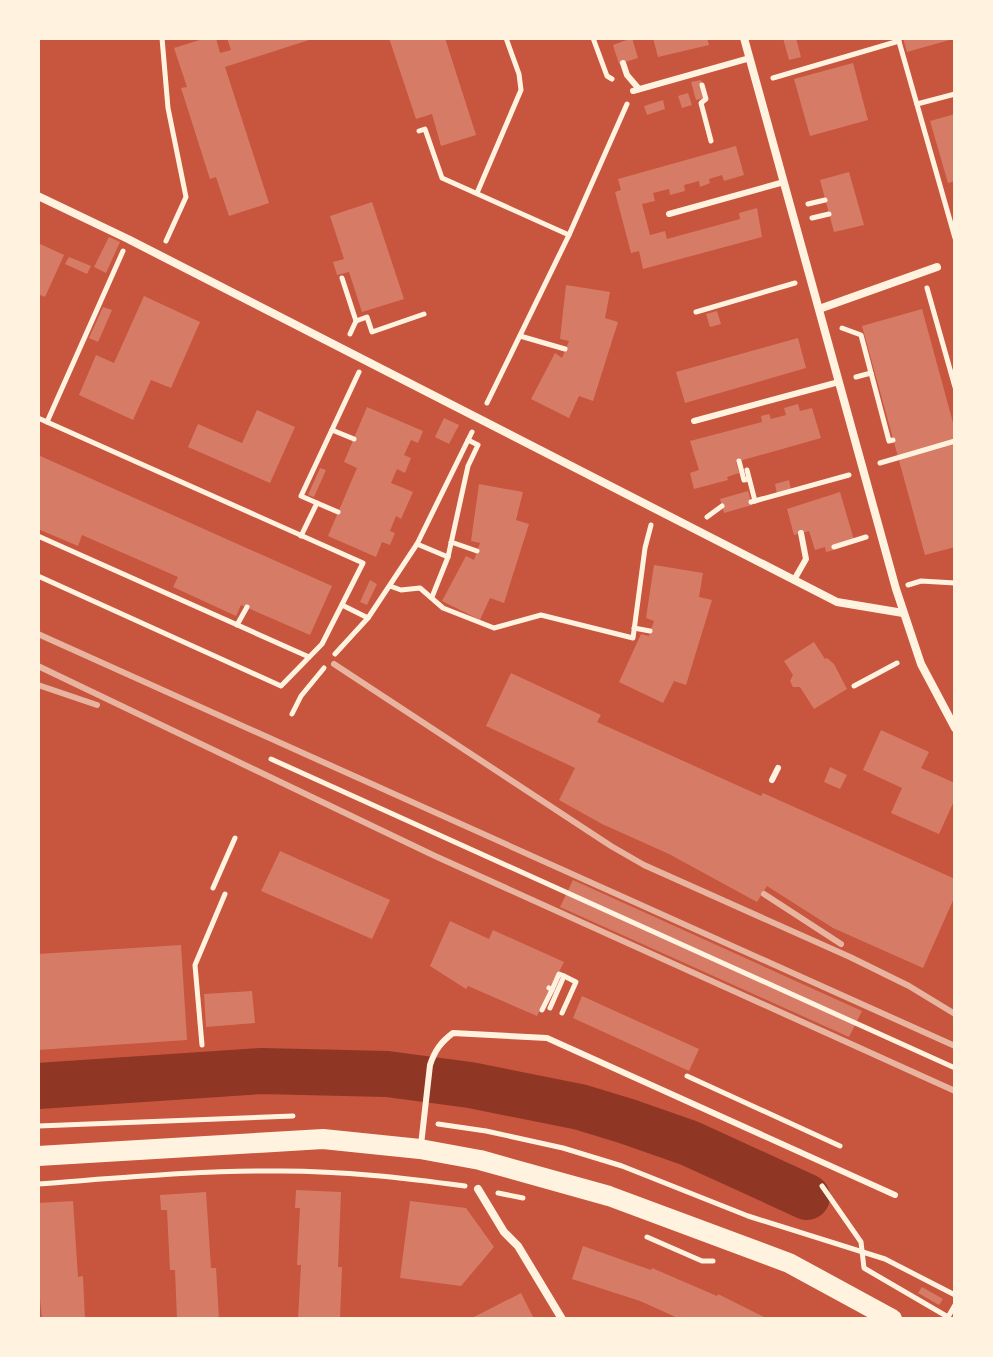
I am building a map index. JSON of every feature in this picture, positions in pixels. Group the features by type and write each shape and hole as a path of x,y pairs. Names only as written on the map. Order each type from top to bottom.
{"main road":[{"path":"38,1156 323,1139 420,1149 480,1160 609,1196 789,1263 892,1319"}],"street":[{"path":"744,38 903,613 921,664 955,728"},
{"path":"38,196 128,239 837,602 903,613"},
{"path":"819,309 937,267"},
{"path":"478,1189 504,1232 518,1246 562,1319"}],"lane":[{"path":"623,63 636,90 750,58"},
{"path":"669,214 784,182"},
{"path":"694,421 839,382"},
{"path":"794,580 806,559 801,533"},
{"path":"772,780 778,768"},
{"path":"420,1149 430,1065 434,1052 453,1033 547,1038 895,1195"}],"path":[{"path":"162,38 168,108 186,197 166,242"},
{"path":"477,193 521,90 519,74 506,38"},
{"path":"773,78 799,74 898,39 955,238"},
{"path":"699,72 706,99 701,103 711,141"},
{"path":"487,403 523,337 636,90"},
{"path":"917,104 955,94"},
{"path":"419,131 425,129 442,178 569,235"},
{"path":"808,204 825,200"},
{"path":"812,218 829,214"},
{"path":"47,422 128,239"},
{"path":"922,272 955,387"},
{"path":"342,278 356,321 350,334"},
{"path":"696,312 796,283"},
{"path":"356,321 367,317 372,332 424,314"},
{"path":"842,328 861,335 889,441 893,440"},
{"path":"522,348 523,337"},
{"path":"523,337 565,349"},
{"path":"338,512 301,496 365,360"},
{"path":"856,377 871,373"},
{"path":"38,418 363,563 322,644 281,686 38,576"},
{"path":"332,430 354,439"},
{"path":"335,654 368,618 417,544 473,431"},
{"path":"432,597 448,557 468,466 478,445 468,440"},
{"path":"880,463 955,441"},
{"path":"739,461 744,480 749,479"},
{"path":"747,470 753,501 850,475"},
{"path":"301,536 317,503"},
{"path":"704,518 722,506"},
{"path":"390,586 401,590 420,588 443,608 494,628 541,615 633,638 645,548 658,511"},
{"path":"38,536 309,657"},
{"path":"834,547 867,537"},
{"path":"451,542 477,551"},
{"path":"417,544 448,557"},
{"path":"896,589 921,581 955,583"},
{"path":"342,605 368,618"},
{"path":"237,625 247,607"},
{"path":"634,628 650,631"},
{"path":"854,686 897,663"},
{"path":"292,714 301,696 324,668"},
{"path":"271,759 955,1068"},
{"path":"213,888 235,838"},
{"path":"202,1045 195,965 225,894"},
{"path":"542,1010 559,974 576,982 562,1013"},
{"path":"550,1008 564,976"},
{"path":"687,1076 840,1146"},
{"path":"38,1126 307,1116"},
{"path":"486,1131 563,1148 622,1166 748,1216 885,1259 955,1295"},
{"path":"38,1184 197,1172 284,1171 385,1175 535,1201"},
{"path":"822,1186 861,1242 864,1268 948,1317 955,1305"},
{"path":"645,1236 702,1261"}],"building":[{"path":"216,38 220,53 231,50 227,38 312,39 225,67 269,203 229,216 216,177 210,179 181,88 187,87 174,48"},
{"path":"389,38 445,38 476,135 441,146 432,114 416,119"},
{"path":"632,38 638,58 619,64 613,45"},
{"path":"653,38 707,38 709,45 658,57"},
{"path":"783,38 796,38 801,57 789,60"},
{"path":"903,38 953,38 953,39 907,52"},
{"path":"853,63 868,120 810,136 794,79"},
{"path":"701,80 705,98 696,100 691,82"},
{"path":"688,93 692,105 682,108 678,96"},
{"path":"663,100 665,109 647,115 644,106"},
{"path":"955,114 955,181 948,183 930,121"},
{"path":"736,146 744,175 724,181 722,175 709,179 710,183 700,187 699,181 684,185 685,191 670,195 669,189 653,193 655,201 642,204 650,235 665,231 667,239 740,219 739,213 757,208 762,237 643,269 639,251 631,253 615,192 621,190 618,179"},
{"path":"849,172 864,225 834,232 820,180"},
{"path":"372,202 404,299 362,312 349,272 337,275 333,262 344,259 330,216"},
{"path":"109,237 120,242 106,273 94,267"},
{"path":"38,243 64,255 45,297 38,294"},
{"path":"69,257 91,266 87,274 65,264"},
{"path":"566,285 610,292 605,318 618,322 593,401 579,396 569,418 531,399 555,353 562,358 569,341 560,339"},
{"path":"144,296 200,322 171,388 151,380 133,420 79,395 96,355 114,363"},
{"path":"103,307 112,310 98,342 89,338"},
{"path":"922,309 955,430 955,547 925,555 862,326"},
{"path":"717,311 721,324 710,327 706,314"},
{"path":"798,338 806,368 685,403 676,372"},
{"path":"798,404 800,411 812,408 821,438 736,462 739,473 727,477 728,480 694,489 690,473 699,470 690,441 762,422 761,416 769,414 771,419 786,415 784,408"},
{"path":"367,407 423,431 418,443 411,440 404,455 411,458 405,473 397,469 391,483 413,492 401,519 396,516 390,531 395,533 390,545 382,542 376,557 328,536 357,468 344,462"},
{"path":"257,410 295,427 270,483 188,447 198,424 242,443"},
{"path":"444,418 459,425 449,444 435,437"},
{"path":"38,455 332,586 310,635 241,605 236,616 173,587 178,577 82,535 78,546 38,529"},
{"path":"320,468 326,470 314,497 308,495"},
{"path":"789,480 791,490 777,494 775,484"},
{"path":"479,484 523,492 516,520 529,524 504,603 490,598 480,620 442,601 466,556 474,560 480,543 471,541"},
{"path":"748,491 752,505 724,513 720,499"},
{"path":"840,492 854,540 834,545 834,550 826,552 825,547 815,550 809,531 794,535 787,509"},
{"path":"654,565 703,573 699,597 712,600 686,685 674,681 663,703 619,682 641,634 649,636 654,621 646,618"},
{"path":"370,580 377,584 367,605 360,602"},
{"path":"814,642 825,659 834,664 847,689 814,709 800,687 793,687 790,681 793,675 784,661"},
{"path":"511,673 601,715 597,722 955,879 955,896 923,968 833,928 767,886 757,902 559,800 575,768 486,726"},
{"path":"881,730 929,752 921,768 955,783 955,799 939,834 891,813 902,788 863,770"},
{"path":"830,767 847,775 840,789 824,782"},
{"path":"280,851 390,900 372,939 261,891"},
{"path":"573,880 862,1011 849,1037 560,907"},
{"path":"450,921 489,939 493,930 564,962 537,1016 468,986 466,989 430,966"},
{"path":"181,945 187,1040 38,1050 38,954"},
{"path":"252,991 255,1023 206,1027 204,994"},
{"path":"582,996 699,1049 689,1071 573,1018"},
{"path":"296,1190 341,1192 338,1267 342,1267 340,1319 298,1319 301,1265 297,1265 300,1208 295,1208"},
{"path":"206,1192 211,1268 216,1268 219,1319 177,1319 175,1270 170,1270 167,1210 161,1210 160,1195"},
{"path":"73,1201 78,1277 83,1276 85,1319 42,1319 38,1279 38,1203"},
{"path":"410,1201 466,1208 494,1247 461,1286 400,1278"},
{"path":"583,1246 718,1294 768,1319 680,1319 640,1301 572,1279"},
{"path":"922,1287 943,1299 939,1305 918,1293"},
{"path":"521,1293 534,1319 470,1319"}],"waterway":[{"path":"38,1086 261,1071 387,1074 470,1085 580,1107 626,1121 689,1143 807,1197"}],"railway":[{"path":"38,634 955,1046"},
{"path":"334,664 644,865 850,957 909,986 955,1014"},
{"path":"38,666 435,856 955,1091"},
{"path":"38,685 97,705"},
{"path":"764,894 841,944"}]}
